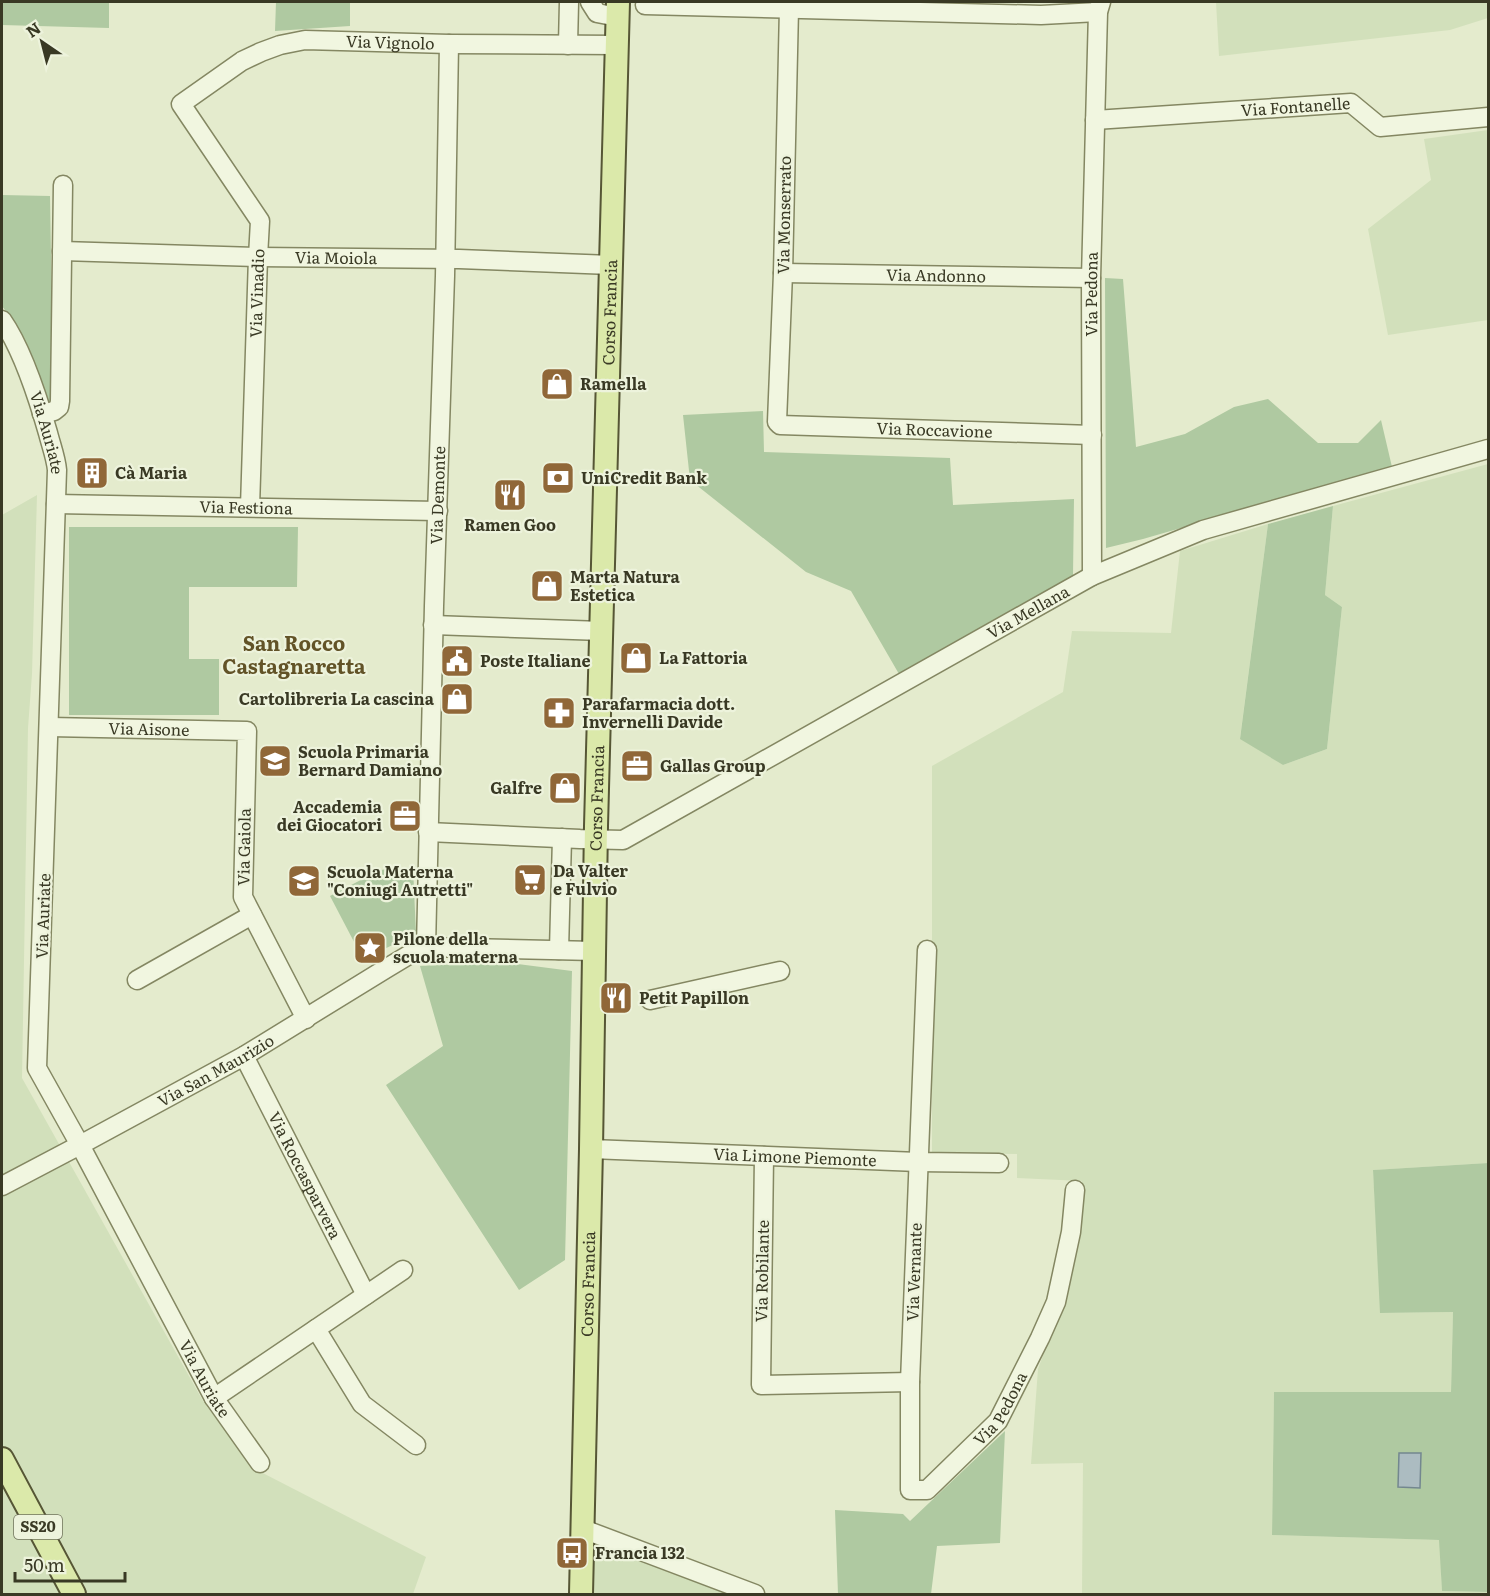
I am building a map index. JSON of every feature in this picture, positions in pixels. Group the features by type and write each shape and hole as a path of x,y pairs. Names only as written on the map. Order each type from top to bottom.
{"main road":[{"name":"Corso Francia","path":"581,1594 596,840 618,9"},
{"name":"SS20","path":"2,1459 74,1594"}],"street":[{"path":"568,45 569,2"},
{"path":"590,2 597,13 618,9"},
{"path":"645,5 1041,15 1100,7"},
{"name":"Via Pedona","path":"1092,576 1090,278 1100,7"},
{"name":"Via Monserrato","path":"777,422 789,8"},
{"name":"Via Vignolo","path":"181,104 242,62 261,52 305,40 616,45"},
{"name":"Via Demonte","path":"426,947 433,625 445,260 448,44"},
{"name":"Via Vinadio","path":"181,104 260,221 250,507"},
{"name":"Via Fontanelle","path":"1095,120 1352,104 1380,127 1488,117"},
{"path":"42,414 54,411 59,407 60,401 63,185"},
{"name":"Via Moiola","path":"62,251 611,265"},
{"name":"Via Andonno","path":"783,273 1090,278"},
{"name":"Via Auriate","path":"2,320 32,383 57,464 37,1068 214,1398 260,1463"},
{"name":"Via Roccavione","path":"777,422 780,424 1092,435"},
{"name":"Via Mellana","path":"428,832 623,840 1092,576 1203,530 1488,449"},
{"name":"Via Festiona","path":"56,504 438,511"},
{"path":"433,625 602,631"},
{"name":"Via Aisone","path":"50,727 247,731"},
{"name":"Via Gaiola","path":"247,731 243,897 306,1019"},
{"path":"559,950 562,838"},
{"path":"137,980 252,915"},
{"path":"426,947 594,951"},
{"name":"Via San Maurizio","path":"2,1186 244,1056 412,953 426,947"},
{"name":"Via Vernante","path":"910,1382 927,950"},
{"path":"650,1000 780,971"},
{"name":"Via Roccasparvera","path":"244,1056 366,1295"},
{"name":"Via Limone Piemonte","path":"591,1149 999,1163"},
{"name":"Via Robilante","path":"764,1156 761,1385 910,1382"},
{"name":"Via Pedona","path":"910,1382 910,1490 927,1490 998,1421 1041,1338 1056,1302 1071,1232 1075,1190"},
{"path":"214,1398 403,1270"},
{"path":"316,1329 362,1404 416,1445"},
{"path":"583,1529 755,1594"}],"green space":[{"path":"2,2 109,2 109,28 2,25"},
{"path":"276,2 350,2 350,26 275,31"},
{"path":"1216,2 1488,2 1488,18 1450,30 1219,56"},
{"path":"1488,130 1488,320 1388,335 1368,229 1431,180 1424,139"},
{"path":"2,195 50,196 53,398 49,402 41,399 13,321 2,306"},
{"path":"1105,278 1123,279 1136,447 1185,434 1234,407 1268,399 1318,443 1358,443 1381,420 1392,467 1106,548"},
{"path":"763,411 764,452 950,458 953,505 1074,499 1073,576 899,674 851,591 806,572 690,480 683,415"},
{"path":"1488,464 1488,1163 1373,1170 1381,1313 1453,1312 1451,1392 1274,1392 1272,1535 1440,1540 1442,1591 1488,1592 1488,1594 1082,1594 1083,1463 1031,1464 1038,1369 1069,1284 1082,1181 1017,1178 1017,1154 932,1153 932,766 1063,692 1072,631 1171,633 1180,551 1268,524 1240,738 1283,765 1327,749 1342,607 1325,595 1333,506"},
{"path":"37,495 32,674 28,728 22,1078 203,1401 253,1468 426,1557 413,1594 2,1594 2,515"},
{"path":"1333,506 1325,595 1342,607 1327,749 1283,765 1240,739 1268,524"},
{"path":"69,527 298,527 297,587 189,587 189,659 219,659 219,715 69,715"},
{"path":"413,867 416,934 363,959 330,896 380,870"},
{"path":"503,962 572,971 565,1260 519,1290 386,1085 443,1046 420,966"},
{"path":"1488,1163 1488,1592 1442,1591 1439,1540 1272,1535 1274,1392 1451,1392 1453,1312 1380,1313 1373,1170"},
{"path":"1005,1431 1000,1543 937,1546 931,1594 838,1594 835,1510 903,1514 910,1521"},
{"path":"590,1542 730,1594 589,1594"}],"shaded area":[{"path":"1399,1453 1421,1453 1420,1488 1398,1487"}],"place":[{"name":"Ramella","path":"557,384"},
{"name":"Cà Maria","path":"92,473"},
{"name":"UniCredit Bank","path":"558,478"},
{"name":"Ramen Goo","path":"510,495"},
{"name":"Marta Natura Estetica","path":"547,586"},
{"name":"La Fattoria","path":"636,658"},
{"name":"Poste Italiane","path":"457,661"},
{"name":"Cartolibreria La cascina","path":"457,699"},
{"name":"Parafarmacia dott. Invernelli Davide","path":"559,713"},
{"name":"Scuola Primaria Bernard Damiano","path":"275,761"},
{"name":"Gallas Group","path":"637,766"},
{"name":"Galfre","path":"565,788"},
{"name":"Accademia dei Giocatori","path":"405,816"},
{"name":"Da Valter e Fulvio","path":"530,880"},
{"name":"Scuola Materna \"Coniugi Autretti\"","path":"304,881"},
{"name":"Pilone della scuola materna","path":"370,948"},
{"name":"Petit Papillon","path":"616,998"},
{"name":"Francia 132","path":"572,1553"}],"district":[{"name":"San Rocco Castagnaretta","path":"294,656"}]}
